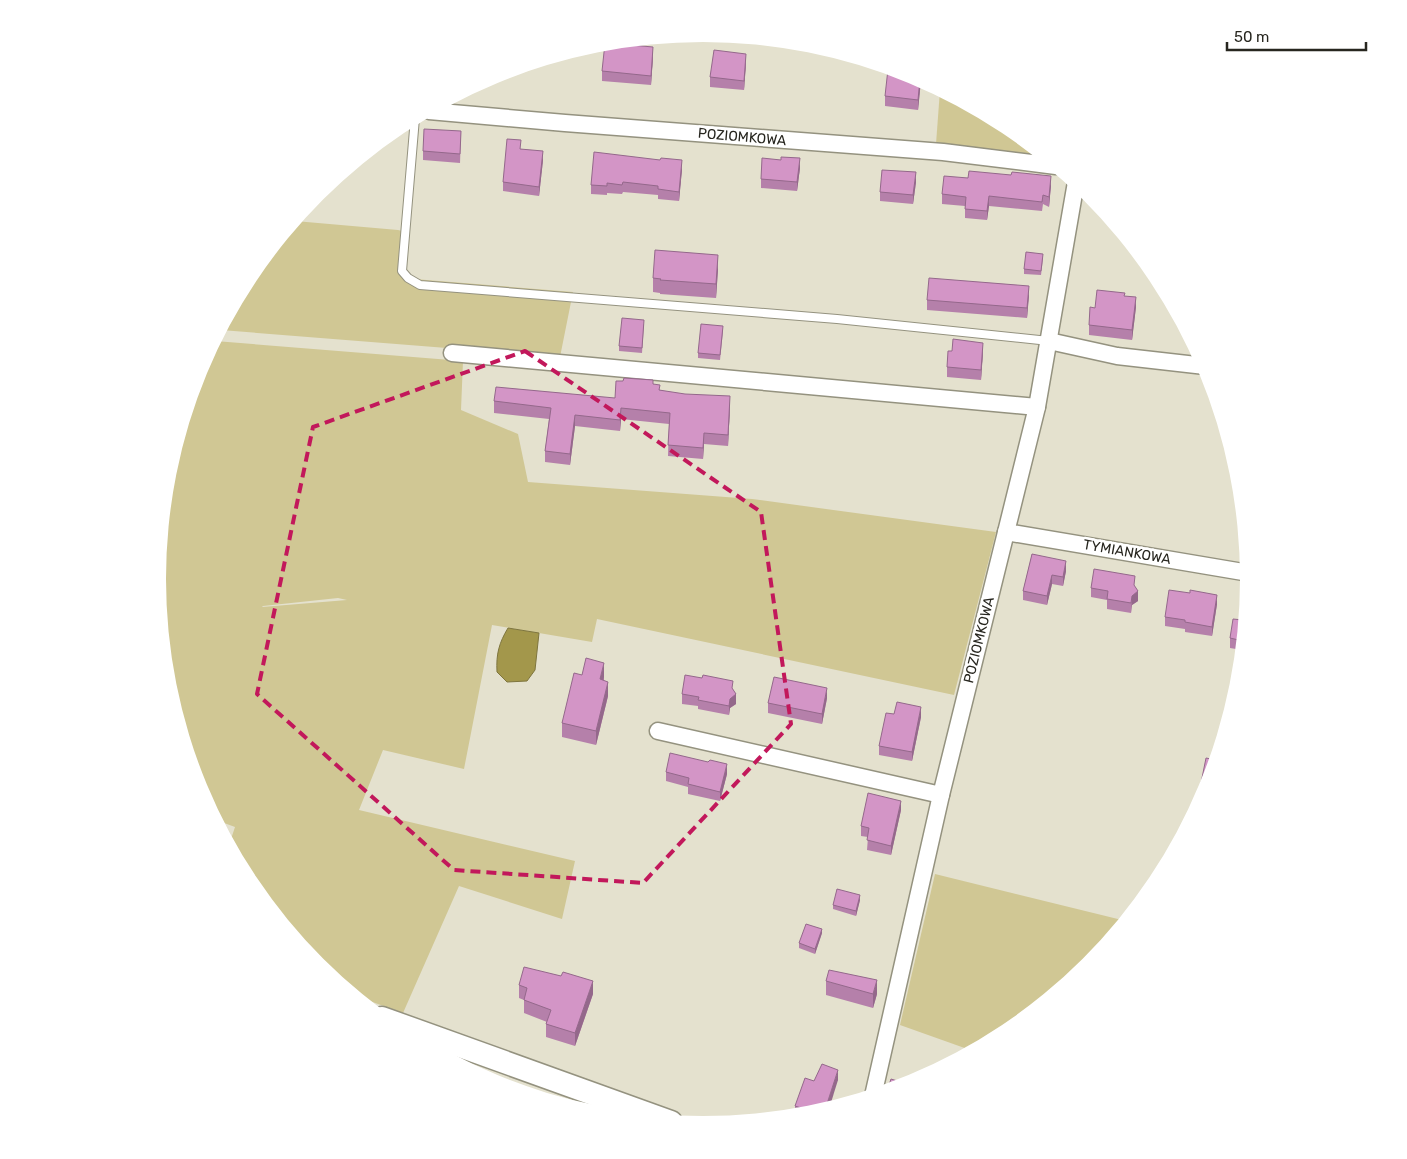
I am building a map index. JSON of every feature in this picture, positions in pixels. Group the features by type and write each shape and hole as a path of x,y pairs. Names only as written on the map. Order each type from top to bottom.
{"street":[{"name":"POZIOMKOWA","path":"441,111 565,123 943,152 1044,165"},
{"name":"POZIOMKOWA","path":"875,1088 941,794 1037,407 1074,192"},
{"path":"1049,341 1117,356 1196,365"},
{"path":"452,353 1037,407"},
{"name":"TYMIANKOWA","path":"1006,532 1240,571"},
{"path":"658,731 941,794"},
{"path":"406,1027 646,1113"}],"lane":[{"path":"414,127 402,271 408,278 420,285 837,318 1049,341"}],"highlighted area":[{"path":"525,351 761,512 791,724 643,883 454,870 257,694 313,427"}],"shaded area":[{"path":"939,97 972,114 1034,157 936,144"},
{"path":"303,222 398,230 410,233 404,268 414,279 573,292 560,357 228,331 257,281"},
{"path":"222,342 463,361 461,410 518,434 528,482 752,499 996,532 954,695 597,619 592,642 492,625 464,769 383,750 359,810 575,861 562,919 459,886 403,1013 372,1002 349,983 300,934 277,906 238,848 232,836 235,827 225,823 207,785 185,718 171,650 166,580 171,509 185,441 207,374","holes":["338,598 347,600 262,607"]},
{"path":"508,628 539,633 535,670 527,681 507,682 497,672 499,649"},
{"path":"935,874 1119,919 1058,983 1002,1026 966,1048 900,1025"}],"building":[{"path":"633,47 653,47 651,76 602,71 604,52"},
{"path":"714,50 746,54 744,81 710,77"},
{"path":"887,75 919,88 918,100 885,96"},
{"path":"424,129 461,131 460,154 423,151"},
{"path":"507,139 521,140 520,149 543,151 539,187 503,182"},
{"path":"594,152 660,160 661,158 682,160 679,192 658,189 658,186 623,182 622,185 607,183 607,186 591,185"},
{"path":"781,157 800,158 797,182 761,179 762,158 781,160"},
{"path":"882,170 916,172 913,195 880,192"},
{"path":"969,171 1011,175 1012,172 1051,176 1049,197 1043,195 1042,202 989,196 987,211 965,209 966,197 942,194 944,176 968,178"},
{"path":"655,250 718,255 716,284 653,278"},
{"path":"1026,252 1043,254 1041,271 1024,269"},
{"path":"929,278 1029,286 1027,308 927,300"},
{"path":"1097,290 1125,293 1124,296 1136,297 1132,330 1089,325 1090,307 1095,308"},
{"path":"622,318 644,320 642,348 619,346"},
{"path":"701,324 723,326 720,355 698,353"},
{"path":"953,339 983,343 981,370 947,367 948,351 952,351"},
{"path":"624,378 653,380 653,384 660,385 659,390 685,394 730,396 728,435 704,433 703,448 668,445 670,413 621,408 620,420 575,415 570,454 545,451 551,408 494,401 496,387 615,398 616,381 623,381"},
{"path":"1032,554 1066,561 1063,577 1052,575 1047,596 1023,591"},
{"path":"1094,569 1135,576 1134,585 1138,591 1132,596 1131,603 1107,599 1108,591 1091,588"},
{"path":"1169,590 1190,593 1190,590 1217,595 1212,627 1165,617"},
{"path":"1233,619 1239,620 1237,640 1230,638"},
{"path":"586,658 604,663 600,679 608,682 596,731 562,723 574,673 582,675"},
{"path":"685,675 702,678 703,675 733,681 732,688 736,694 730,699 729,706 698,700 699,697 682,694"},
{"path":"774,677 827,688 822,714 768,703"},
{"path":"897,702 921,707 912,752 879,746 886,713 894,714"},
{"path":"670,753 708,762 710,760 727,764 720,792 688,784 689,778 666,772"},
{"path":"1206,758 1210,759 1201,781"},
{"path":"868,793 901,801 891,846 867,840 869,828 861,826"},
{"path":"837,889 860,895 856,911 833,905"},
{"path":"806,924 822,929 815,949 799,943"},
{"path":"524,967 561,976 563,972 593,981 575,1033 546,1024 551,1010 524,1000 527,988 519,985"},
{"path":"829,970 877,980 873,994 826,981"},
{"path":"822,1064 838,1070 828,1101 800,1108 795,1106 805,1078 814,1081"}]}
